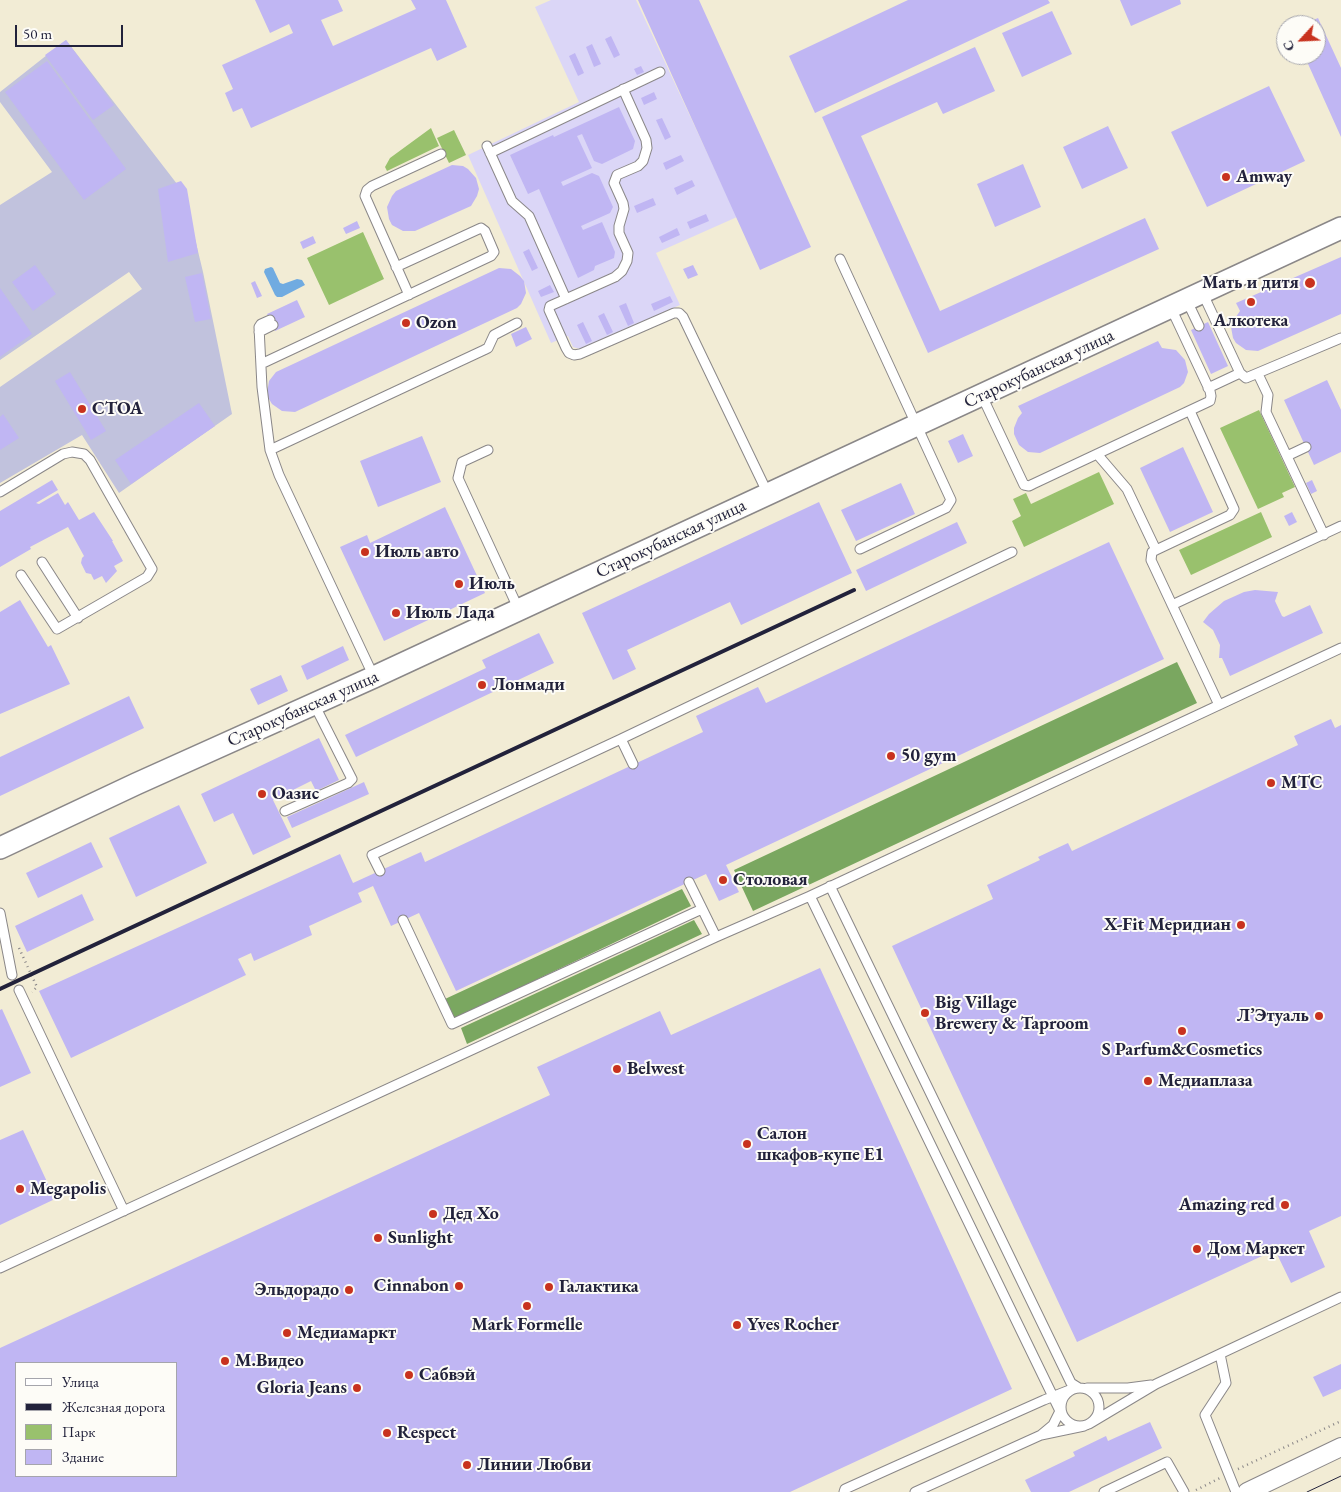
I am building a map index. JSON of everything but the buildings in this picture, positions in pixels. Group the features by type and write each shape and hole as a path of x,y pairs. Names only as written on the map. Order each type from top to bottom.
{"street":[{"name":"Старокубанская улица","path":"0,848 982,396 1341,228"},
{"path":"1247,1492 1341,1448"}],"lane":[{"path":"566,299 529,216 512,202 488,149 660,72"},
{"path":"623,89 646,140 647,148 638,166 617,175 614,183 624,209 619,226 628,253 626,261 622,271 616,277 550,306 549,310 566,348 569,353 574,355 674,313 679,313 687,325 768,494"},
{"path":"409,295 364,196 367,190 441,154"},
{"path":"261,364 494,255 494,249 485,231 479,228 396,267"},
{"path":"840,259 950,500 946,508 860,549"},
{"path":"1187,301 1200,326"},
{"path":"1187,301 1240,373 1246,378 1341,338"},
{"path":"982,396 1024,485 1029,486 1210,401 1211,396 1187,301"},
{"path":"271,322 261,324 259,327 262,387 270,450 279,475 374,677"},
{"path":"270,450 488,348 494,335 517,323"},
{"path":"1208,388 1240,373"},
{"path":"1258,374 1268,395 1266,412 1324,535"},
{"path":"1190,411 1234,509 1230,515 1152,552 1151,560 1219,705"},
{"path":"1287,456 1306,448"},
{"path":"488,450 462,462 458,478 519,610"},
{"path":"0,492 64,454 72,452 84,454 90,460 152,569 147,577 60,628 54,628 21,575"},
{"path":"1097,454 1128,489 1156,550"},
{"path":"1172,605 1341,526"},
{"path":"380,871 372,855 621,740 1012,552"},
{"path":"42,562 78,618"},
{"path":"0,1268 716,937 810,896 1341,648"},
{"path":"285,812 348,783 352,779 314,704"},
{"path":"621,740 633,764"},
{"path":"689,882 716,937"},
{"path":"810,896 1060,1411 1066,1421 1077,1426 1086,1425 1097,1415 1098,1402 1096,1396 1071,1383 830,886"},
{"path":"403,920 452,1024 702,909"},
{"path":"0,913 12,975"},
{"path":"19,990 124,1212"},
{"path":"914,1492 1041,1435 1086,1425 1156,1384 1341,1297"},
{"path":"1220,1354 1226,1384 1205,1415 1236,1492"},
{"path":"844,1492 896,1466 1053,1396 1079,1388 1121,1388 1156,1384"},
{"path":"1041,1435 1053,1425 1060,1411 1062,1398 1079,1388"},
{"path":"1104,1492 1166,1462 1184,1492"}],"path":[{"path":"1191,1492 1341,1421"}],"shaded area":[{"path":"551,0 636,0 737,217 656,253 680,305 580,349 573,347 568,336 551,343 468,155 579,102 535,7"},
{"path":"66,40 184,193 203,272 232,414 119,493 82,435 0,483 0,387 142,289 129,272 0,360 0,205 52,172 0,102 0,92"}],"green space":[{"path":"431,128 439,146 387,171 385,167 390,158"},
{"path":"454,130 466,155 449,163 437,138"},
{"path":"363,232 384,279 329,305 307,258"},
{"path":"1259,410 1295,487 1282,493 1284,497 1258,509 1220,428"},
{"path":"1099,472 1114,504 1024,547 1012,521 1021,516 1013,499 1026,493 1031,504"},
{"path":"1261,512 1272,537 1191,575 1179,550"},
{"path":"1177,662 1197,703 753,911 734,870"},
{"path":"682,889 691,906 454,1019 445,999"},
{"path":"694,920 702,934 467,1044 461,1028"}],"water":[{"path":"271,267 280,283 283,284 297,279 302,280 305,285 282,297 277,297 264,272 265,269"}],"tram line":[{"path":"1307,1492 1341,1476"}],"railway":[{"path":"0,989 854,590"}],"place":[{"name":"Amway","path":"1226,177"},
{"name":"Мать и дитя","path":"1310,283"},
{"name":"Алкотека","path":"1251,302"},
{"name":"Ozon","path":"406,323"},
{"name":"СТОА","path":"82,409"},
{"name":"Июль авто","path":"365,552"},
{"name":"Июль","path":"459,584"},
{"name":"Июль Лада","path":"396,613"},
{"name":"Лонмади","path":"482,685"},
{"name":"50 gym","path":"891,756"},
{"name":"МТС","path":"1271,783"},
{"name":"Оазис","path":"262,794"},
{"name":"Столовая","path":"723,880"},
{"name":"X-Fit Меридиан","path":"1241,925"},
{"name":"Big Village Brewery & Taproom","path":"925,1013"},
{"name":"Л’Этуаль","path":"1319,1016"},
{"name":"S Parfum&Cosmetics","path":"1182,1031"},
{"name":"Belwest","path":"617,1069"},
{"name":"Медиаплаза","path":"1148,1081"},
{"name":"Салон шкафов-купе Е1","path":"747,1144"},
{"name":"Megapolis","path":"20,1189"},
{"name":"Amazing red","path":"1285,1205"},
{"name":"Дед Хо","path":"433,1214"},
{"name":"Sunlight","path":"378,1238"},
{"name":"Дом Маркет","path":"1197,1249"},
{"name":"Cinnabon","path":"459,1286"},
{"name":"Галактика","path":"549,1287"},
{"name":"Эльдорадо","path":"349,1290"},
{"name":"Mark Formelle","path":"527,1306"},
{"name":"Yves Rocher","path":"737,1325"},
{"name":"Медиамаркт","path":"287,1333"},
{"name":"М.Видео","path":"225,1361"},
{"name":"Сабвэй","path":"409,1375"},
{"name":"Gloria Jeans","path":"357,1388"},
{"name":"Respect","path":"387,1433"},
{"name":"Линии Любви","path":"467,1465"}]}
